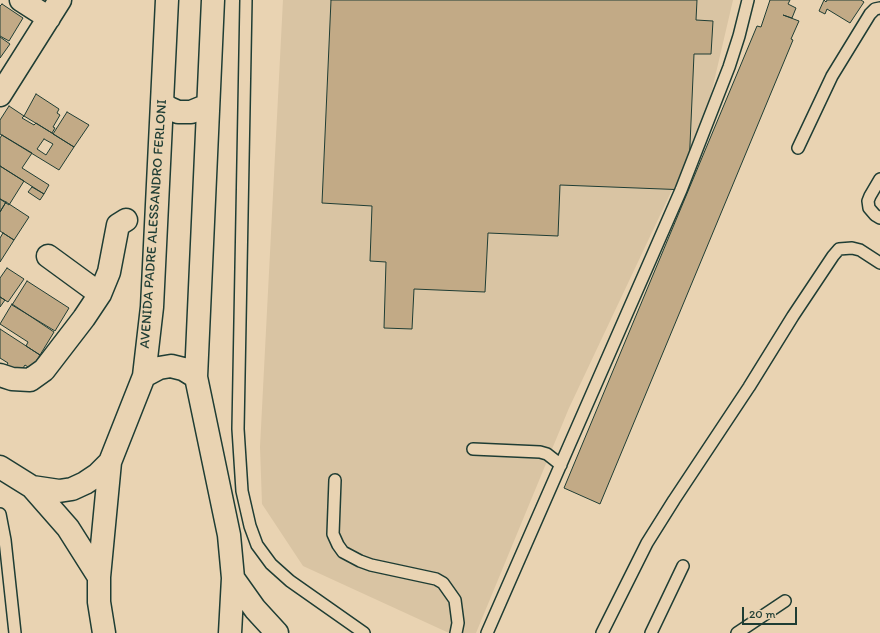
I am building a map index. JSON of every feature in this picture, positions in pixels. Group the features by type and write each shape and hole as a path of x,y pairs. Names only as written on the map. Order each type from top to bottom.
{"main road":[{"path":"0,95 55,9 21,0"},
{"name":"AVENIDA PADRE ALESSANDRO FERLONI","path":"104,633 99,602 98,577 110,462 144,376 152,307 167,0"},
{"path":"213,0 196,376 229,536 233,578 230,633"},
{"path":"162,103 168,108 178,112 191,112 208,105"},
{"path":"1,377 30,380 44,370 84,318 100,294 109,272 118,226 126,220"},
{"path":"48,256 100,294"},
{"path":"144,376 158,368 171,366 184,369 196,376"},
{"path":"32,487 59,491 72,489 97,475 110,462"},
{"path":"0,467 32,487 68,528 98,577"},
{"path":"233,578 255,609 278,633"}],"lane":[{"path":"246,0 238,429 242,491 250,526 257,545 271,564 290,581 364,633"},
{"path":"488,633 681,190 729,67 748,0"},
{"path":"798,148 832,76 870,14 875,9 880,8"},
{"path":"880,179 868,201 869,208 880,218"},
{"path":"602,633 647,543 833,256 839,250 852,248 860,250 880,263"},
{"path":"473,450 540,452 547,454 561,465"},
{"path":"335,480 333,534 342,552 371,565 436,579 443,584 454,600 458,623 456,633"},
{"path":"0,514 5,540 15,633"},
{"path":"651,633 683,566"},
{"path":"737,633 785,601"}],"shaded area":[{"path":"283,0 733,0 705,120 569,408 476,633 449,633 303,566 262,504 260,447"}],"building":[{"path":"331,0 697,0 696,20 713,21 711,54 694,54 688,190 560,185 558,236 488,233 485,292 414,289 412,329 384,328 386,262 370,261 372,206 322,203"},
{"path":"770,0 790,0 788,4 796,8 792,18 783,15 799,21 791,39 793,40 600,504 564,488 757,26 761,27"},
{"path":"824,0 826,2 827,0 861,0 864,2 850,23 827,9 825,14 819,11"},
{"path":"2,4 23,18 9,41 0,36 0,6"},
{"path":"0,37 10,44 0,58"},
{"path":"36,94 59,109 57,113 60,115 53,127 55,128 52,133 24,116"},
{"path":"9,106 24,116 22,118 34,125 36,123 74,147 59,170 0,134 0,120","holes":["44,139 53,144 46,155 37,149"]},
{"path":"67,112 89,125 74,147 53,134"},
{"path":"2,135 32,153 22,168 49,185 44,194 0,166 0,138"},
{"path":"0,166 24,181 9,205 0,199"},
{"path":"32,187 44,194 40,200 28,192"},
{"path":"0,199 6,202 0,212"},
{"path":"6,202 29,217 14,240 0,231 0,212"},
{"path":"3,233 14,240 0,262 0,238"},
{"path":"7,268 24,279 8,302 0,297 0,278"},
{"path":"27,281 69,308 55,331 12,305"},
{"path":"0,297 5,300 0,307"},
{"path":"12,304 54,332 40,355 26,346 28,342 0,324"},
{"path":"0,329 40,355 31,369 25,365 19,374 6,366 8,363 0,358"}]}
